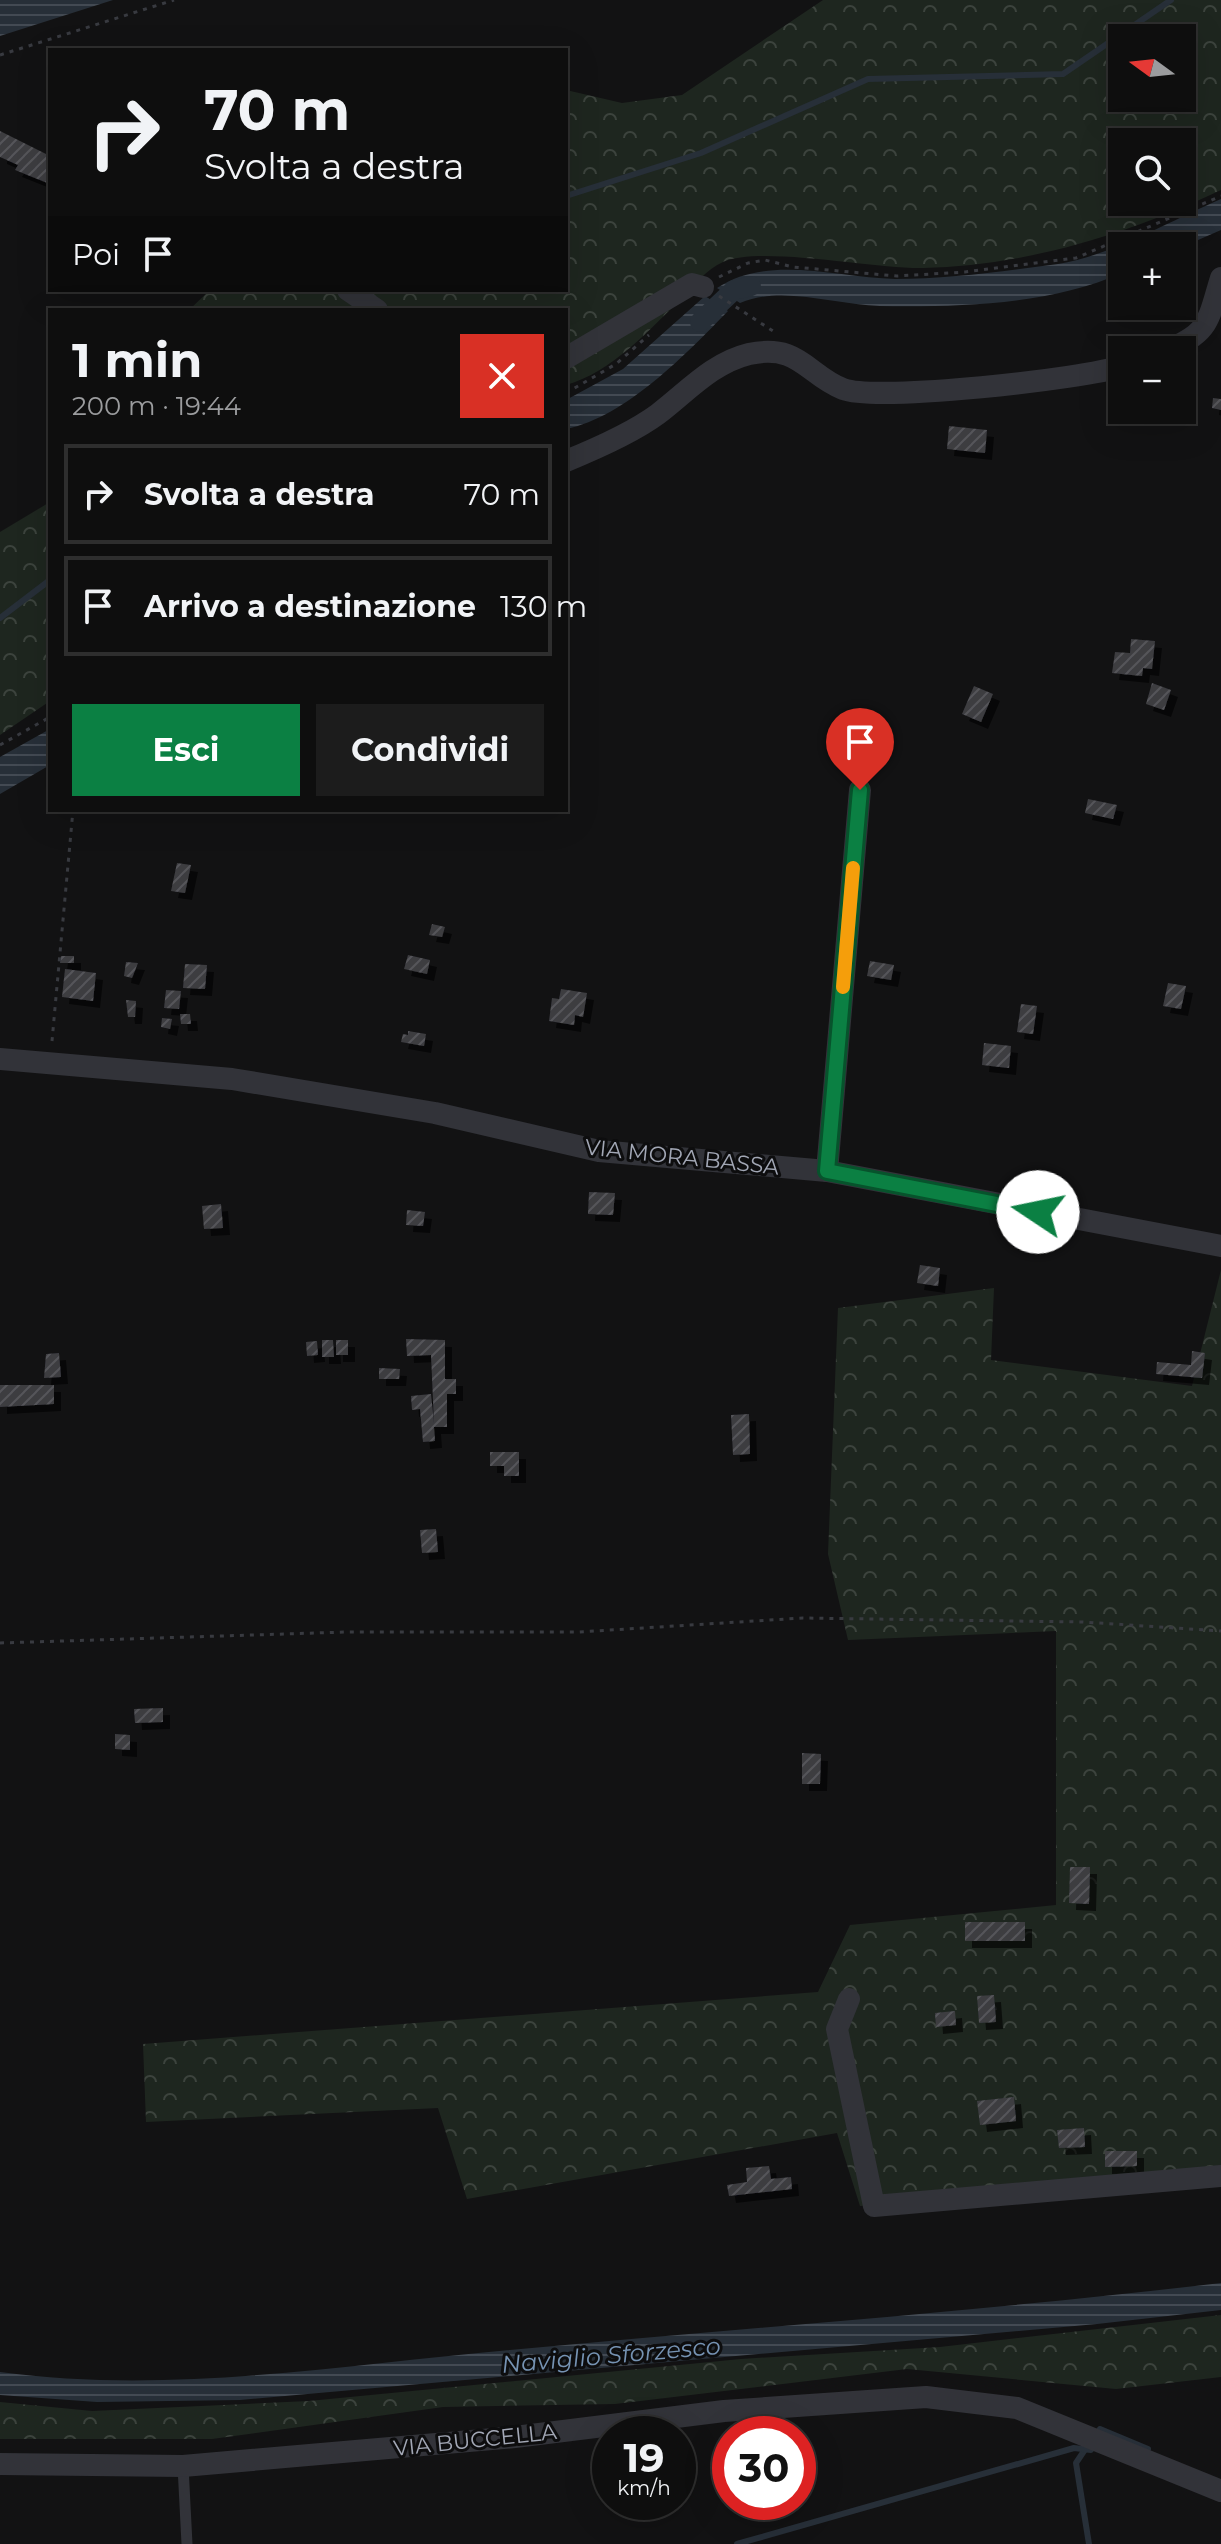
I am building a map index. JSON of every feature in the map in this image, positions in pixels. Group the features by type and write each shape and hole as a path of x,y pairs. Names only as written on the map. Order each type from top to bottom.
{"street":[{"path":"1196,336 1205,327 1221,278"},
{"path":"568,357 692,284 706,289"},
{"path":"568,460 636,428 702,376 731,361 770,352 801,359 843,389 909,394 1108,368"},
{"path":"827,1171 860,790"},
{"name":"VIA MORA BASSA","path":"0,1059 232,1079 435,1113 599,1151 827,1171 1221,1246"},
{"path":"849,1999 837,2029 874,2206 1221,2176"},
{"name":"VIA BUCCELLA","path":"0,2464 183,2466 515,2437 724,2411 926,2397 1017,2408 1221,2491"}],"lane":[{"path":"183,2466 187,2544"}],"path":[{"path":"0,55 174,0"},
{"path":"734,307 706,289 748,263 765,260 793,267 897,276 965,272 1076,258 1221,196"},
{"path":"568,392 616,364 660,326"},
{"path":"0,745 48,718"},
{"path":"49,1063 73,812"},
{"path":"0,1643 347,1632 579,1632 803,1618 1083,1622 1221,1631"}],"green space":[{"path":"823,0 1221,0 1221,190 1196,201 1196,128 1108,128 1108,216 1160,216 1076,245 961,266 923,268 789,257 740,257 723,262 706,273 643,336 614,360 568,384 568,308 191,308 208,292 568,292 568,90 622,103 682,95"},
{"path":"48,503 48,702 0,735 0,532"},
{"path":"1221,1270 1221,2179 860,2206 837,2133 467,2199 438,2108 146,2122 143,2044 818,1992 850,1925 1056,1905 1056,1631 848,1640 828,1554 838,1308 994,1288 991,1360 1192,1386"},
{"path":"1221,2315 1221,2377 1116,2389 907,2369 615,2404 443,2407 212,2439 0,2439 0,2402 92,2411 309,2401 741,2359 940,2347"}],"water":[{"path":"0,0 113,0 0,36"},
{"path":"1221,199 1221,230 1196,241 1196,232 1149,232 1184,216 1196,216 1196,210"},
{"path":"1108,250 1108,278 1064,292 1003,302 880,306 773,296 740,303 717,288 758,272 803,270 915,279 1058,264"},
{"path":"705,296 728,311 633,397 589,422 568,428 568,399 623,369"},
{"path":"48,730 48,766 0,794 0,757"},
{"name":"Naviglio Sforzesco","path":"1221,2283 1221,2310 1097,2324 240,2400 97,2402 0,2395 0,2372 127,2380 255,2375 954,2311"}],"building":[{"path":"0,131 48,155 48,183 15,170 18,165 0,157"},
{"path":"1213,398 1221,399 1221,410 1212,408"},
{"path":"949,426 987,430 985,453 947,449"},
{"path":"1131,639 1155,641 1152,669 1143,668 1142,676 1112,673 1115,652 1130,653"},
{"path":"1152,683 1171,690 1164,710 1146,704"},
{"path":"974,686 993,694 981,722 962,714"},
{"path":"1088,799 1117,805 1113,819 1085,813"},
{"path":"177,863 191,865 185,893 171,891"},
{"path":"432,924 445,927 442,937 429,935"},
{"path":"408,955 430,960 427,974 404,969"},
{"path":"61,956 74,956 74,963 60,963"},
{"path":"870,961 894,965 891,980 867,976"},
{"path":"126,962 138,963 132,978 124,976"},
{"path":"185,964 207,965 205,989 183,988"},
{"path":"65,969 96,973 93,1001 62,997"},
{"path":"1168,983 1186,986 1181,1009 1163,1006"},
{"path":"561,989 587,993 583,1017 575,1015 574,1025 549,1021 552,998 559,999"},
{"path":"166,990 181,991 179,1009 164,1008"},
{"path":"126,1000 136,1001 135,1017 128,1017"},
{"path":"1021,1004 1037,1006 1033,1034 1017,1032"},
{"path":"180,1014 190,1014 191,1024 181,1024"},
{"path":"162,1018 172,1019 170,1029 161,1027"},
{"path":"408,1031 426,1034 424,1046 401,1042 403,1034 408,1035"},
{"path":"984,1043 1011,1046 1009,1068 982,1065"},
{"path":"589,1192 615,1193 613,1215 588,1214"},
{"path":"221,1204 223,1228 204,1229 202,1206"},
{"path":"407,1210 425,1212 423,1226 406,1225"},
{"path":"920,1265 940,1268 938,1286 917,1283"},
{"path":"406,1339 445,1340 445,1379 456,1379 456,1394 447,1394 447,1427 434,1427 435,1441 423,1442 420,1409 412,1410 411,1396 431,1394 434,1423 431,1355 407,1356"},
{"path":"322,1340 333,1340 334,1357 322,1357"},
{"path":"336,1340 348,1340 348,1355 336,1355"},
{"path":"317,1341 318,1355 307,1356 306,1342"},
{"path":"1192,1351 1205,1353 1202,1378 1156,1374 1157,1362 1191,1365"},
{"path":"59,1353 61,1377 44,1378 46,1354"},
{"path":"379,1368 400,1369 399,1379 379,1379"},
{"path":"0,1385 54,1385 54,1404 0,1407"},
{"path":"749,1414 750,1454 733,1455 731,1415"},
{"path":"490,1452 519,1452 519,1476 504,1476 504,1466 490,1466"},
{"path":"436,1529 438,1552 422,1553 420,1530"},
{"path":"163,1708 163,1722 135,1723 134,1709"},
{"path":"115,1734 130,1735 130,1750 115,1749"},
{"path":"802,1753 821,1754 820,1784 802,1784"},
{"path":"1070,1867 1090,1867 1089,1904 1069,1903"},
{"path":"965,1922 1025,1922 1025,1941 965,1941"},
{"path":"994,1995 996,2022 979,2023 977,1996"},
{"path":"955,2011 956,2025 936,2027 935,2013"},
{"path":"1014,2097 1016,2121 980,2125 977,2101"},
{"path":"1084,2128 1085,2147 1059,2148 1057,2130"},
{"path":"1105,2151 1137,2151 1137,2166 1105,2167"},
{"path":"769,2166 771,2179 791,2177 792,2189 729,2196 727,2185 747,2182 746,2168"}],"waterway":[{"path":"568,195 701,153 868,79 1063,74 1171,0"},
{"path":"700,322 734,290 751,286"},
{"path":"0,618 48,582"},
{"path":"1095,2436 1100,2429 1148,2449"},
{"path":"737,2544 1074,2448 1091,2450"},
{"path":"1086,2448 1076,2463 1089,2544"}],"slow traffic":[{"path":"843,987 853,868"}],"route":[{"path":"860,790 827,1171 1038,1212"}]}
